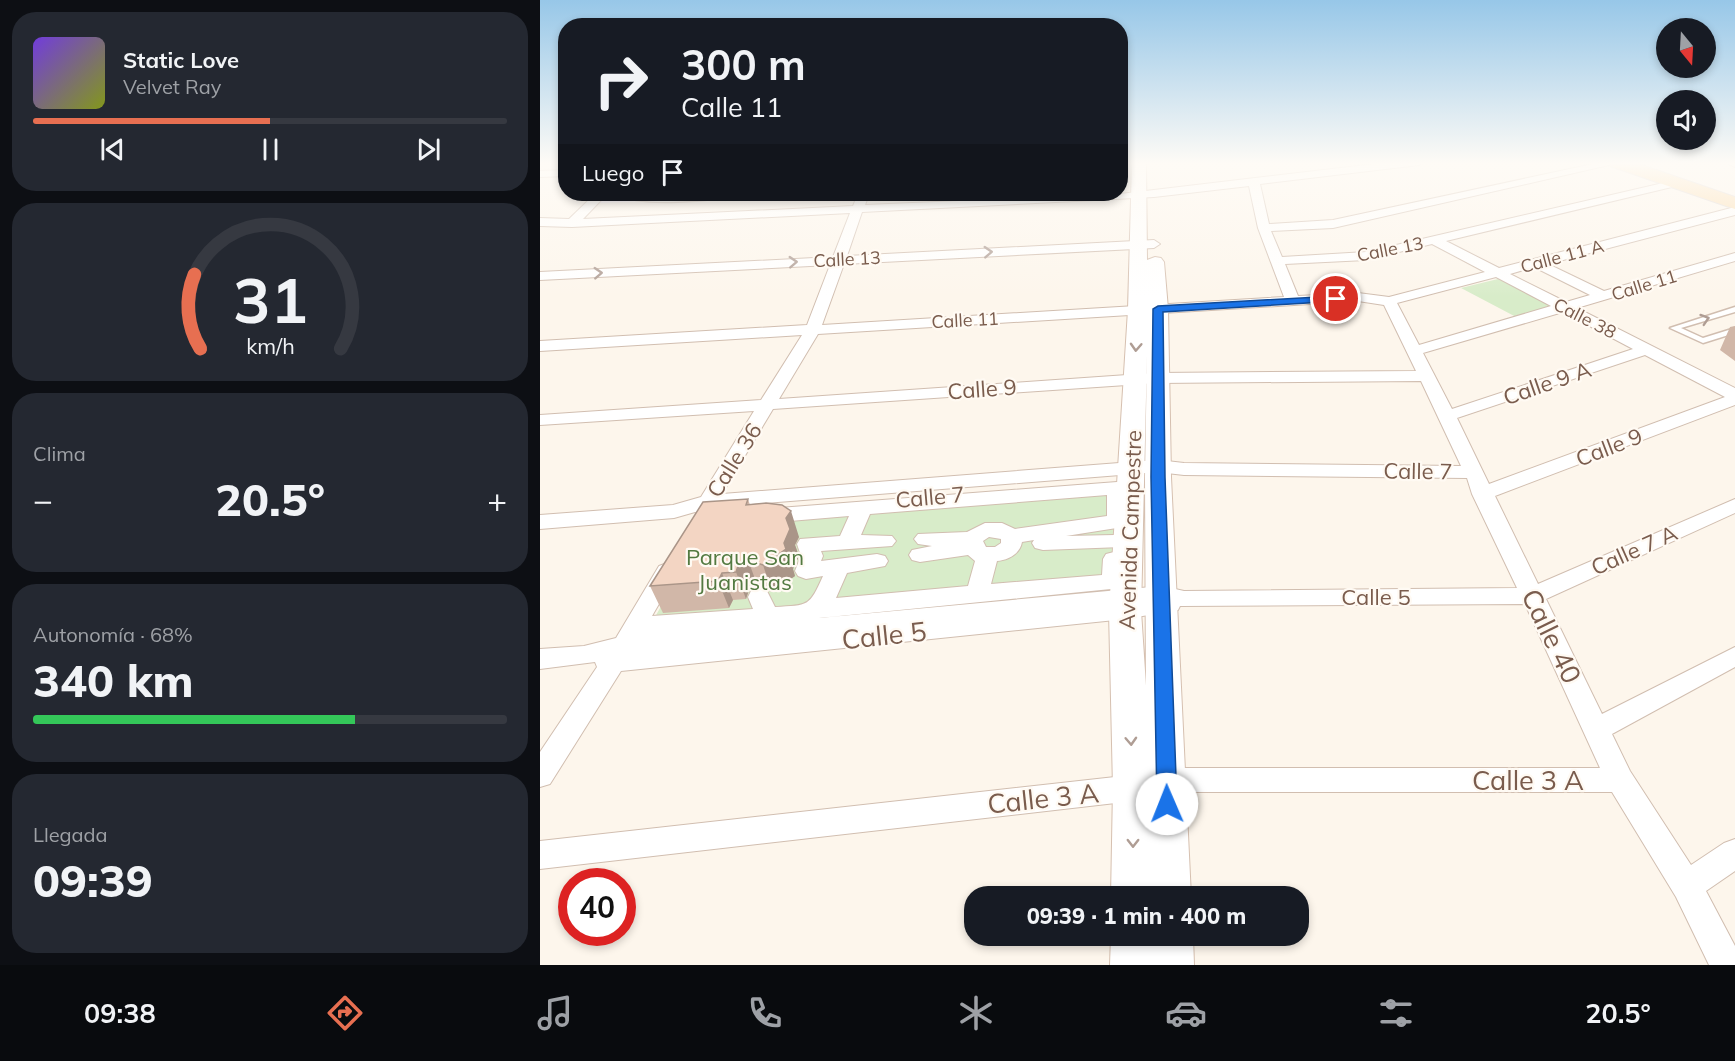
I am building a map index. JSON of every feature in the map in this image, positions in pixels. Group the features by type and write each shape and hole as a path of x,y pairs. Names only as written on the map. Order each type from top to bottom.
{"street":[{"path":"572,223 588,207"},
{"path":"540,222 572,223 781,207"},
{"name":"Calle 36","path":"699,516 770,403 813,329 858,207"},
{"name":"Avenida Campestre","path":"1135,886 1150,784 1169,600 1153,472 1145,379 1148,310 1146,207"},
{"path":"1259,207 1264,228 1293,301"},
{"path":"1264,228 1333,224 1411,207"},
{"name":"Calle 13","path":"1277,261 1366,256 1574,207"},
{"name":"Calle 11 A","path":"1389,301 1735,211"},
{"name":"Calle 38","path":"1434,240 1647,349 1735,397"},
{"name":"Calle 13","path":"540,276 1146,244"},
{"name":"Calle 11","path":"1414,351 1735,257"},
{"path":"1536,263 1604,296"},
{"name":"Calle 11","path":"540,346 1358,297 1389,301"},
{"name":"Calle 40","path":"1389,301 1447,416 1482,494 1620,780 1687,886 1727,965"},
{"name":"Calle 9 A","path":"1447,416 1647,349"},
{"name":"Calle 9","path":"540,420 1145,379 1425,376"},
{"name":"Calle 9","path":"1482,494 1735,397"},
{"name":"Avenida Campestre","path":"1153,472 1126,604 1150,784 1167,886"},
{"name":"Calle 7","path":"540,522 674,511 699,516 1153,472 1472,472"},
{"path":"652,625 763,607 810,613 813,608 821,607 1113,582 1117,488 749,517"},
{"path":"984,593 1000,497"},
{"name":"Calle 7 A","path":"1532,596 1735,505"},
{"path":"848,542 862,508"},
{"path":"779,529 795,514"},
{"path":"923,547 1115,536"},
{"path":"848,542 881,551 838,567 806,571 810,557 808,544 848,542"},
{"path":"810,557 881,551"},
{"path":"540,775 619,654 674,558"},
{"path":"821,607 838,567"},
{"name":"Calle 5","path":"540,659 619,654 1169,600 1532,596"},
{"path":"1597,729 1735,656"},
{"name":"Calle 3 A","path":"540,855 1150,784 1620,780"},
{"path":"1687,886 1735,853"},
{"path":"1133,946 1133,965"},
{"path":"1171,946 1172,965"}],"lane":[{"path":"1735,309 1674,328 1703,341 1735,330"}],"green space":[{"path":"1502,278 1557,306 1518,318 1461,288"},
{"name":"Parque San Juanistas","path":"1121,486 1120,587 646,633 710,519"}],"building":[{"path":"748,499 746,505 766,503 782,505 791,511 786,518 790,529 784,543 786,549 763,565 748,560 739,563 736,572 722,573 718,581 650,586 703,502"}],"route":[{"path":"1167,804 1156,378 1158,309 1336,299"}]}
